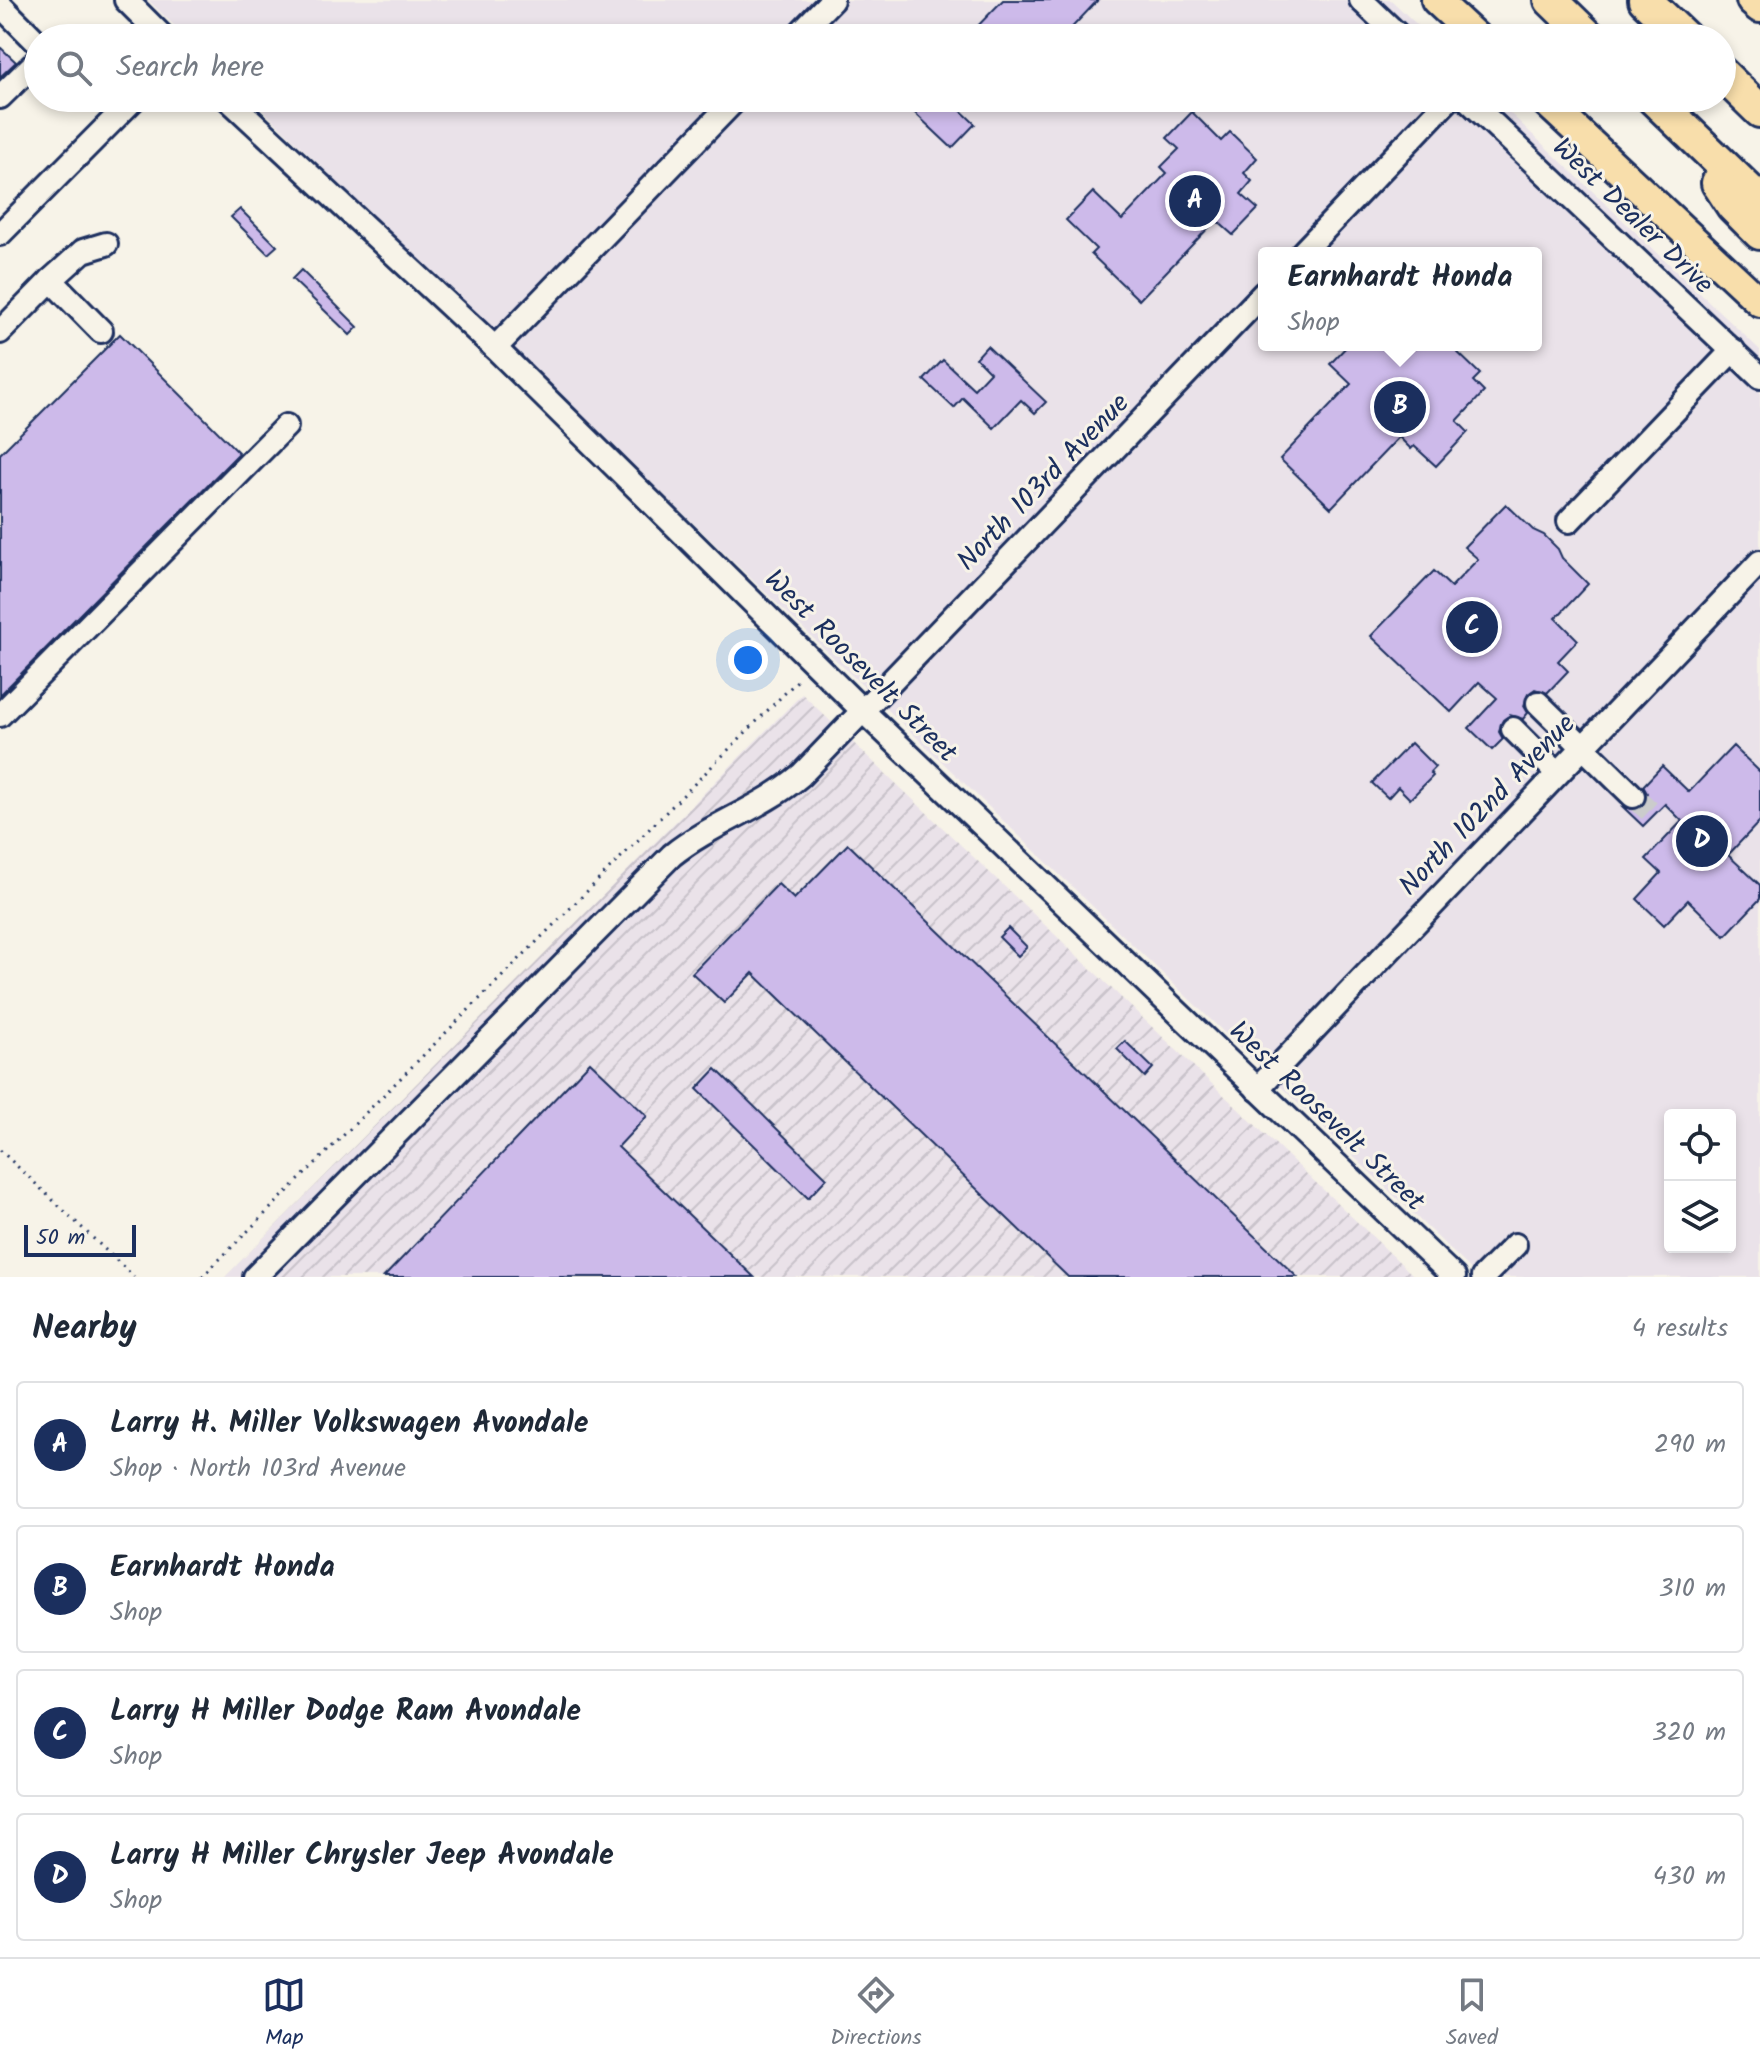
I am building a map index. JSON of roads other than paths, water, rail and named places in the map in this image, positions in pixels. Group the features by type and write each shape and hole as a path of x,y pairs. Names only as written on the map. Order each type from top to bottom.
{"highway":[{"path":"1551,0 1576,24"},
{"path":"1645,0 1670,24"},
{"path":"1753,0 1760,6"},
{"path":"1736,88 1760,111"},
{"path":"1666,112 1733,206 1760,233"},
{"path":"1667,112 1760,201"}],"main road":[{"path":"1436,0 1462,24"},
{"path":"1557,112 1760,302"}],"street":[{"path":"126,0 150,24"},
{"path":"809,24 832,0"},
{"path":"1361,0 1386,24"},
{"path":"0,5 24,29"},
{"path":"0,97 24,74"},
{"path":"0,234 121,112"},
{"name":"West Roosevelt Street","path":"242,112 495,348 864,712 1454,1277"},
{"path":"495,348 723,112"},
{"path":"1308,247 1437,112"},
{"name":"West Dealer Drive","path":"1481,112 1760,377"},
{"path":"0,332 83,251 106,244"},
{"path":"51,280 101,331"},
{"name":"North 103rd Avenue","path":"255,1277 672,855 689,842 775,797 864,712 1258,299"},
{"path":"1569,521 1733,350"},
{"path":"0,715 286,426"},
{"name":"North 102nd Avenue","path":"1257,1089 1760,562"},
{"path":"1538,703 1633,796"},
{"path":"1513,729 1557,773"},
{"path":"1483,1277 1515,1245"}],"tunnel":[{"path":"1633,796 1654,815"}],"place":[{"name":"Larry H. Miller Volkswagen Avondale","path":"1195,201"},
{"name":"Earnhardt Honda","path":"1400,407"},
{"name":"Larry H Miller Dodge Ram Avondale","path":"1472,627"},
{"name":"Larry H Miller Chrysler Jeep Avondale","path":"1702,841"}]}
